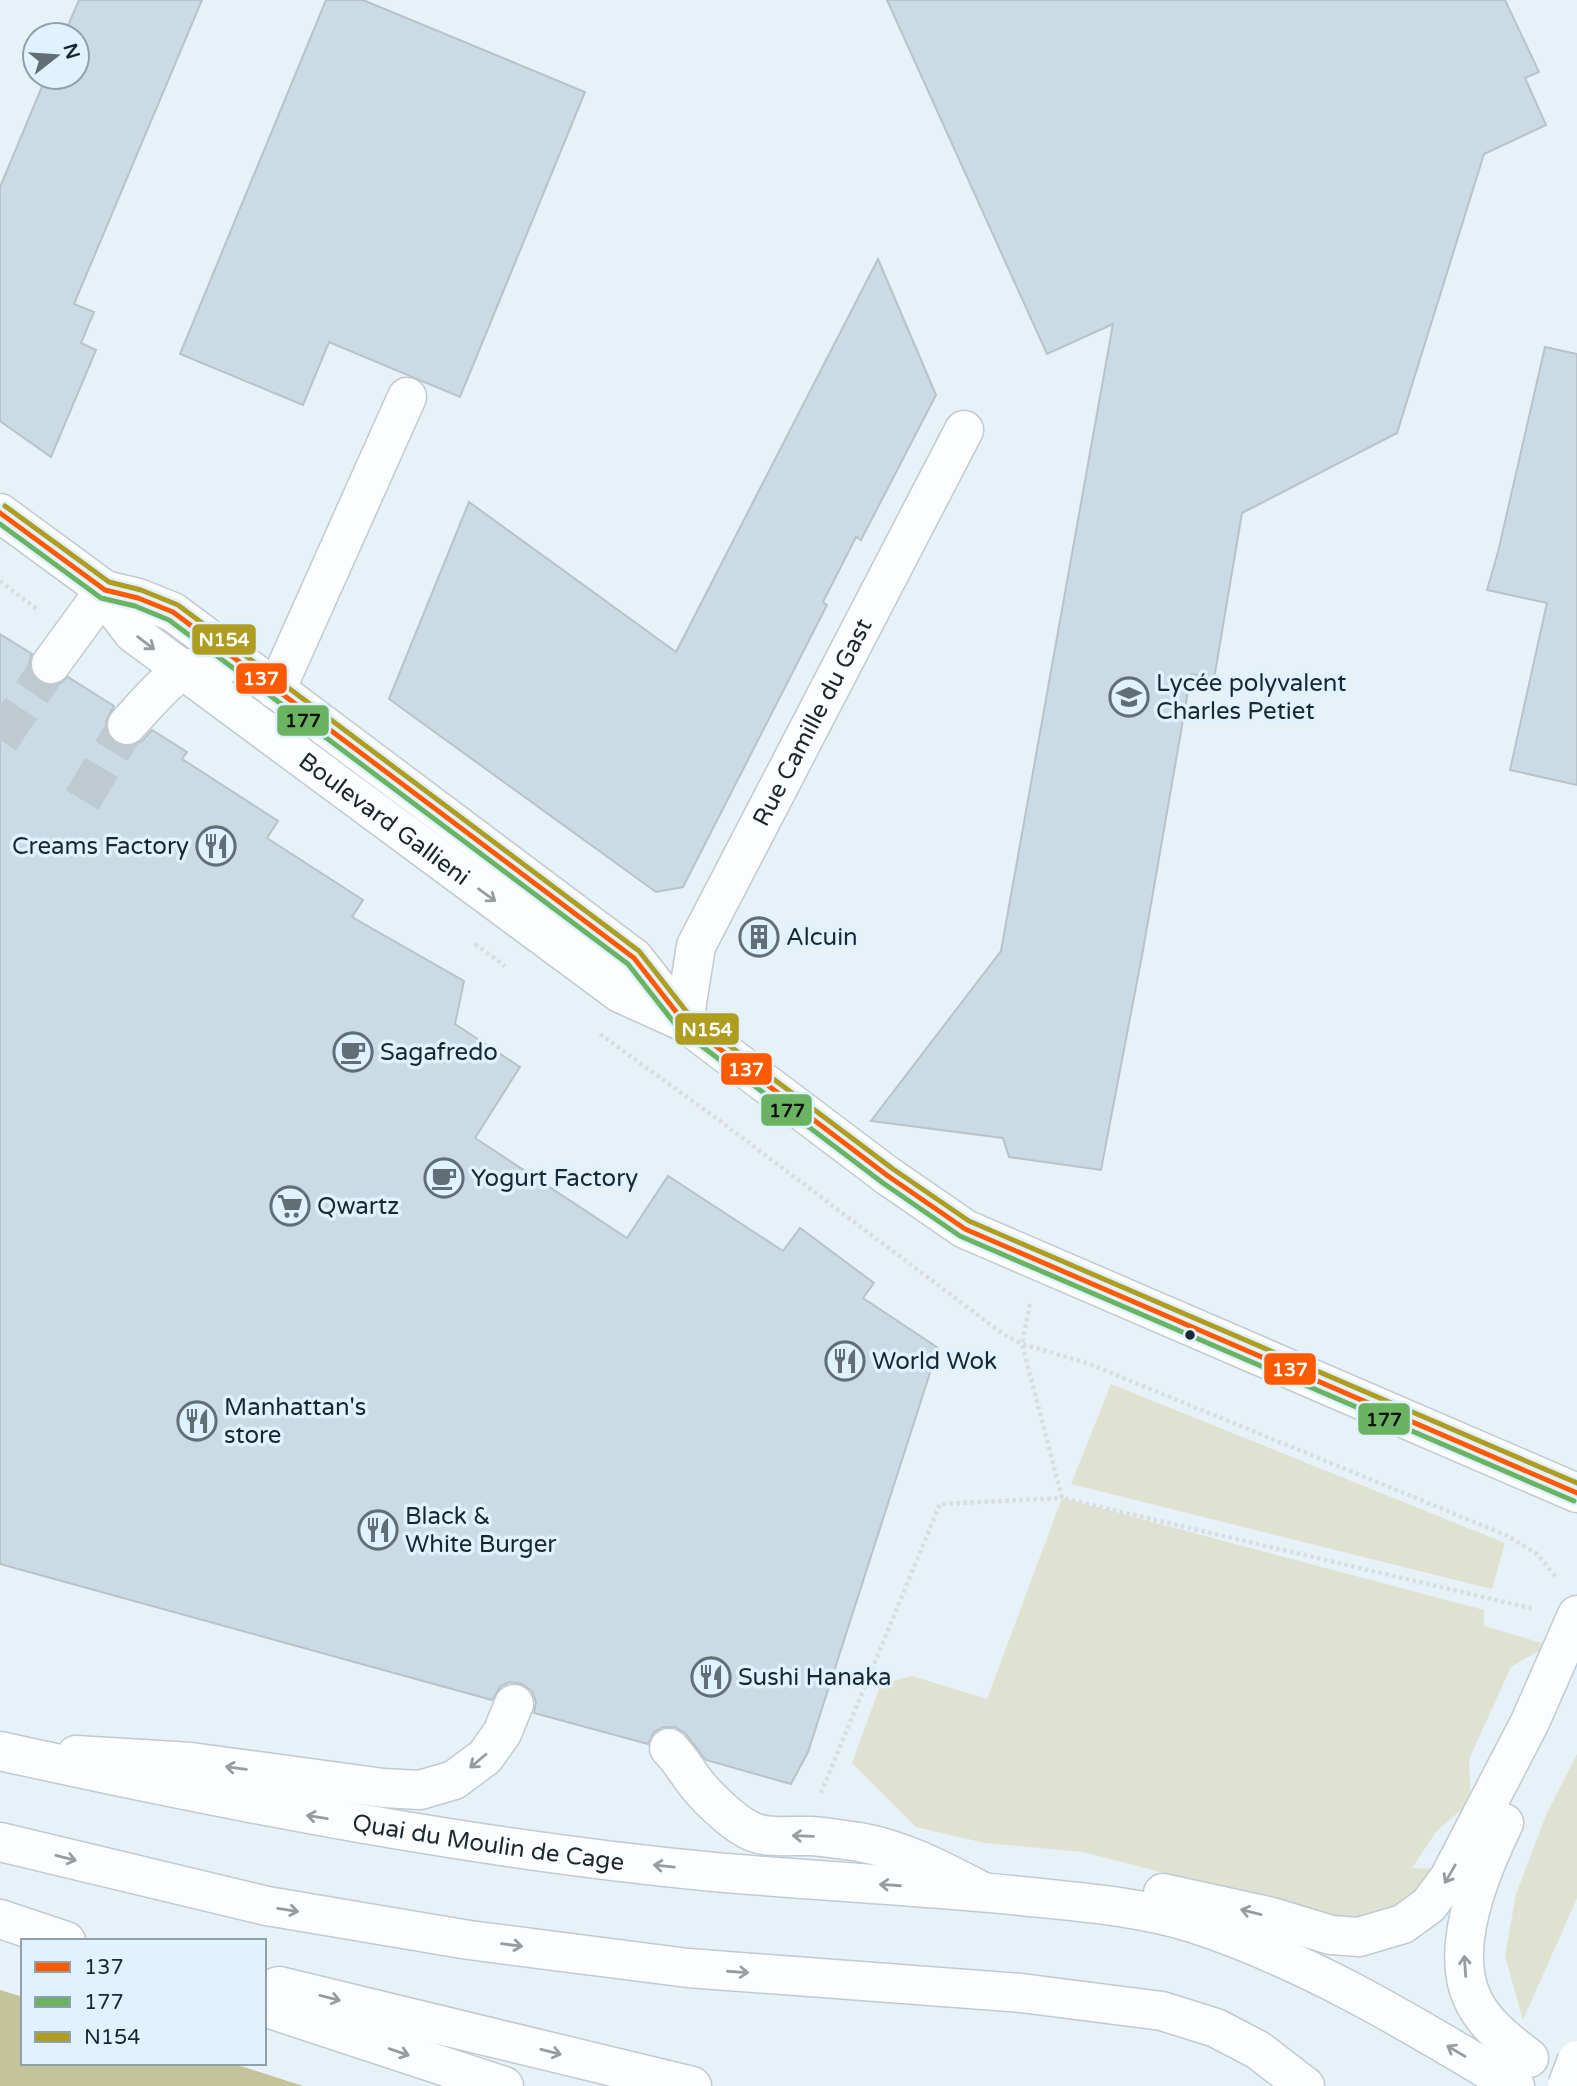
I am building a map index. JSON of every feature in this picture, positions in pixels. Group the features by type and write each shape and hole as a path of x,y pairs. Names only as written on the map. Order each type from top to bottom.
{"main road":[{"path":"276,690 407,397"},
{"name":"Rue Camille du Gast","path":"684,1022 696,946 964,430"},
{"name":"Boulevard Gallieni","path":"0,513 105,590 138,598 173,612 634,958 684,1022"},
{"path":"51,664 105,590"},
{"name":"Boulevard Gallieni","path":"105,590 133,633 620,993 684,1022 888,1177 965,1229 1577,1493"},
{"path":"127,725 183,670 196,667 214,670 368,783 393,793 414,793"},
{"path":"983,1892 1165,1893 1268,1916 1331,1936 1359,1937 1403,1924 1429,1905 1449,1878 1530,1722 1561,1613"},
{"path":"1522,2072 1473,2000 1466,1980 1464,1956 1469,1918 1490,1852 1577,1674"},
{"path":"0,1751 191,1762 383,1788 420,1790 454,1780 485,1756 502,1733 514,1704"},
{"path":"669,1748 683,1762 704,1792 747,1829 763,1835 812,1836 898,1851 983,1892 1132,1910 1189,1922 1263,1949 1377,2006 1522,2072"},
{"name":"Quai du Moulin de Cage","path":"0,1751 276,1810 579,1857 715,1872 983,1892"},
{"path":"0,1842 267,1906 469,1940 688,1968 1021,1993 1162,2011 1216,2028 1258,2050 1305,2086"},
{"path":"0,1919 60,1939"},
{"path":"266,1990 279,1986 692,2086"},
{"path":"266,2008 504,2086"},
{"path":"1567,2086 1577,2060"}],"path":[{"path":"1022,1344 1062,1498"},
{"path":"821,1794 940,1504 1062,1498 1561,1613"}],"shaded area":[{"path":"1111,1384 1505,1543 1492,1589 1071,1484"},
{"path":"1062,1498 1484,1610 1484,1626 1549,1645 1511,1667 1469,1759 1471,1801 1436,1832 1412,1868 1438,1869 1402,1906 1354,1922 1083,1852 985,1843 916,1827 852,1763 881,1684 912,1676 987,1699"},
{"path":"1577,1754 1577,1898 1523,2020 1505,1956 1516,1894 1547,1813"},
{"path":"0,1990 21,1996 21,2065 237,2065 303,2086 0,2086"}],"building":[{"path":"79,0 202,0 74,304 94,312 81,343 96,350 51,457 0,421 0,187 40,91 91,91 91,21 70,21"},
{"path":"326,0 363,0 585,92 460,397 329,342 303,405 180,354"},
{"path":"887,0 1505,0 1539,72 1525,78 1546,125 1484,154 1397,433 1242,513 1214,679 1191,674 1101,1170 1009,1157 1003,1138 871,1121 1001,951 1113,324 1047,354"},
{"path":"878,259 936,395 861,540 856,537 823,602 827,605 683,887 656,892 389,699 469,502 676,652"},
{"path":"1545,347 1577,354 1577,785 1510,770 1547,603 1487,590"},
{"name":"Qwartz","path":"0,634 32,654 29,662 31,672 39,682 48,686 59,684 68,677 114,706 106,721 106,732 113,742 133,746 152,730 187,752 182,759 278,821 267,838 363,900 352,917 464,981 455,1024 520,1067 475,1138 627,1238 668,1176 783,1251 800,1228 874,1283 863,1298 938,1348 808,1752 791,1784 706,1760 685,1733 675,1727 663,1727 654,1732 648,1744 534,1713 536,1702 532,1691 522,1684 510,1682 501,1686 492,1700 0,1564"}],"tunnel":[{"path":"0,740 51,664"},
{"path":"82,800 127,725"}],"transit line":[{"name":"N154","path":"5,506 109,582 141,590 178,605 639,951 690,1016 893,1169 969,1221 1577,1483"},
{"name":"137","path":"0,513 105,590 138,598 173,612 634,958 684,1022 888,1176 965,1229 1577,1493"},
{"name":"177","path":"0,524 101,598 135,606 169,620 628,964 679,1029 883,1183 960,1236 1574,1501"}],"place":[{"name":"Lycée polyvalent Charles Petiet","path":"1129,697"},
{"name":"Creams Factory","path":"216,846"},
{"name":"Alcuin","path":"759,937"},
{"name":"Sagafredo","path":"353,1052"},
{"name":"Yogurt Factory","path":"444,1178"},
{"name":"Qwartz","path":"290,1206"},
{"name":"World Wok","path":"845,1361"},
{"name":"Manhattan's store","path":"197,1421"},
{"name":"Black & White Burger","path":"378,1530"},
{"name":"Sushi Hanaka","path":"711,1677"}]}
